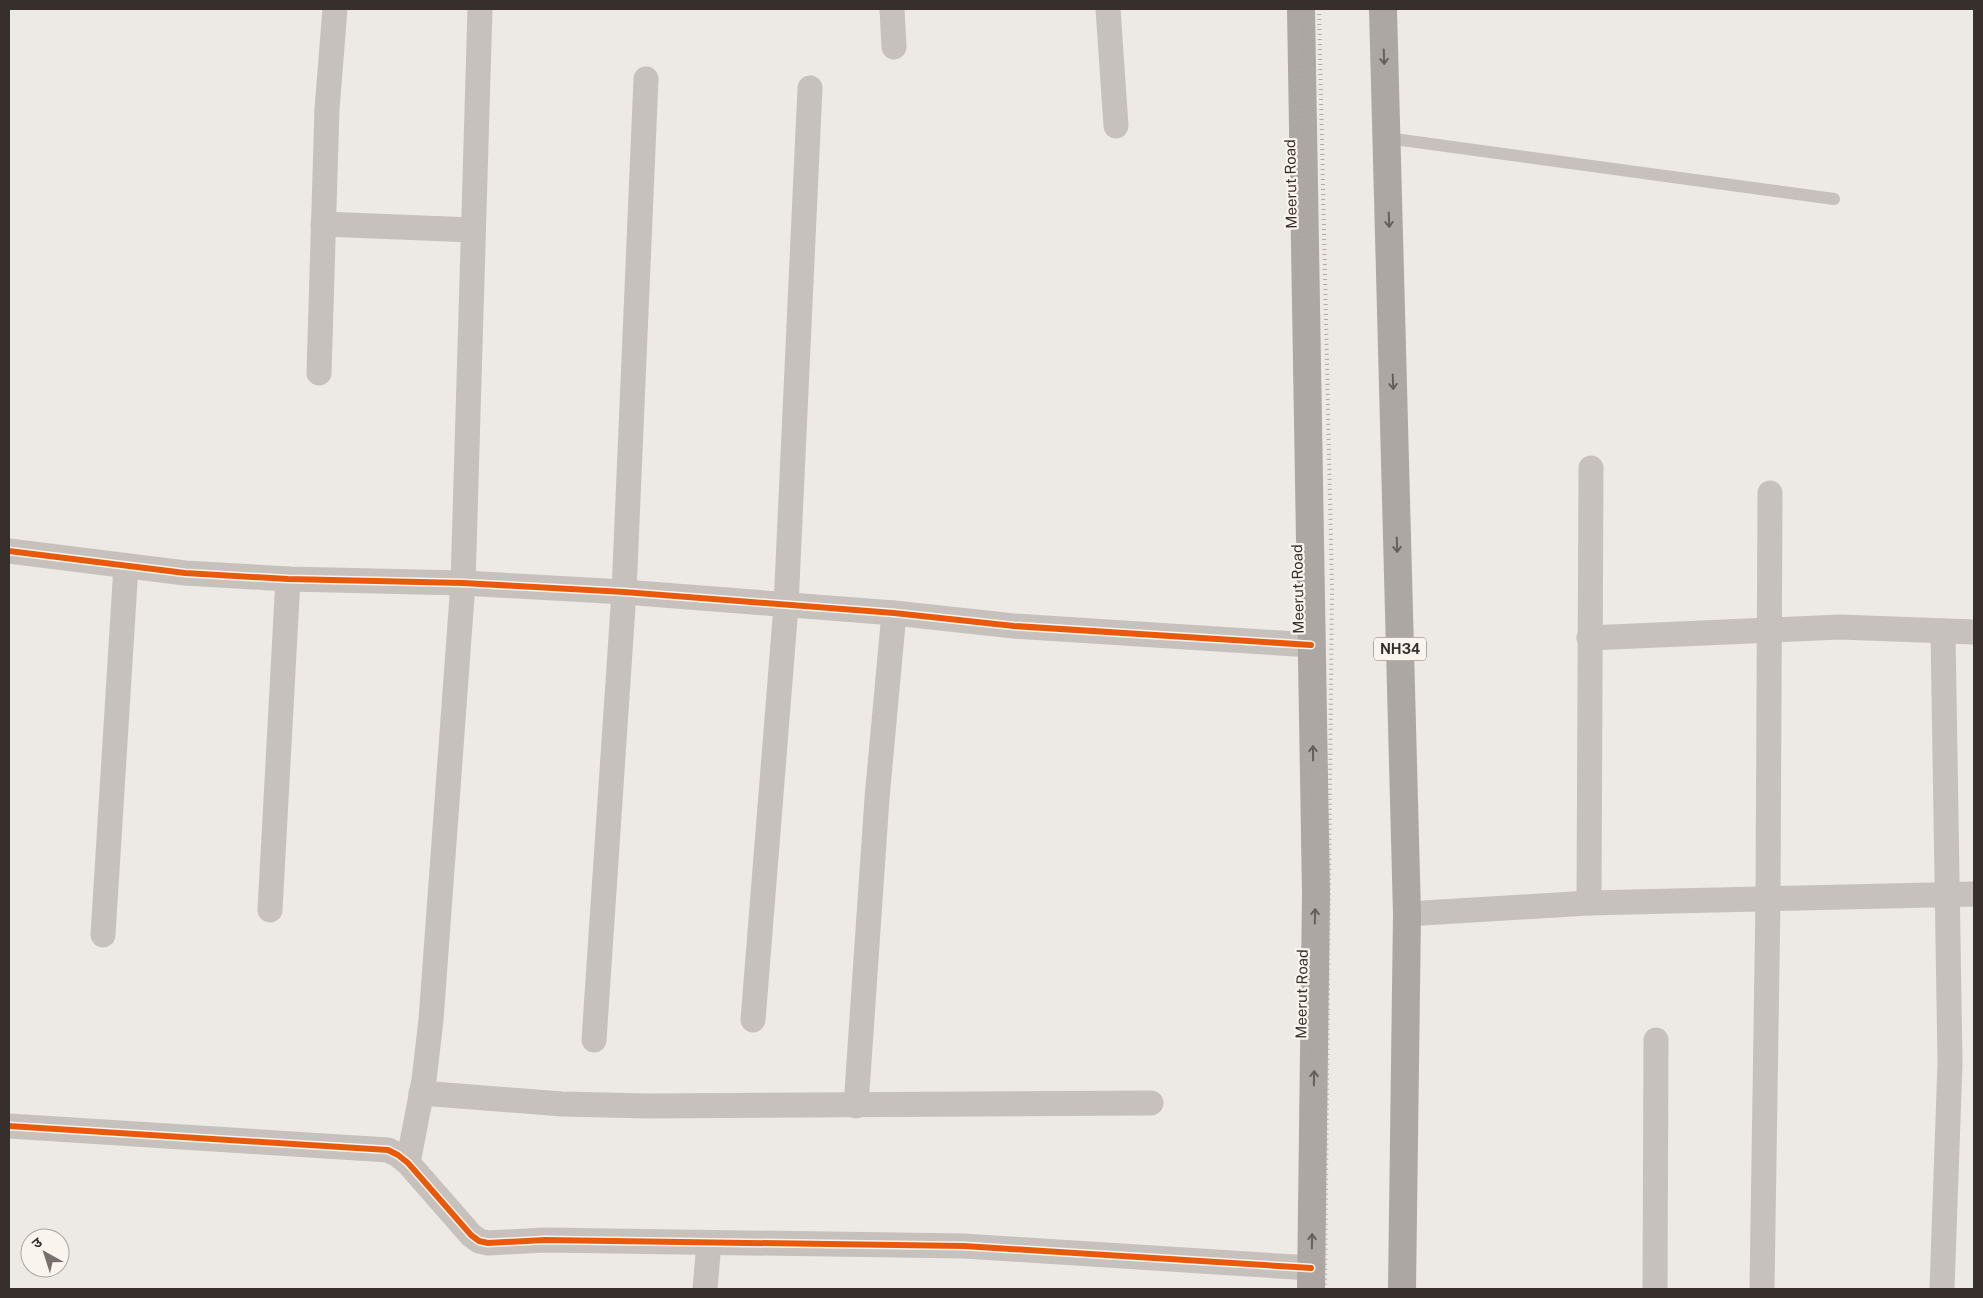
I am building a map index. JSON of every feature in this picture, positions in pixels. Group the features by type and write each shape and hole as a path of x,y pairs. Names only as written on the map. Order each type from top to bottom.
{"highway":[{"name":"Meerut Road","path":"1301,9 1316,894 1311,1279"},
{"name":"NH34","path":"1383,9 1407,914 1402,1289"}],"street":[{"path":"319,373 327,109 335,9"},
{"path":"408,1162 422,1093 432,1010 463,583 480,9"},
{"path":"892,9 894,48"},
{"path":"1108,9 1116,126"},
{"path":"594,1040 624,592 646,80"},
{"path":"753,1020 786,606 810,88"},
{"path":"324,224 473,230"},
{"path":"1589,904 1591,468"},
{"path":"1762,1289 1768,900 1770,493"},
{"path":"9,551 185,573 288,579 463,583 624,592 894,613 1014,626 1311,645"},
{"path":"103,935 126,566"},
{"path":"270,910 288,579"},
{"path":"856,1106 877,798 894,613"},
{"path":"1589,638 1840,628 1974,632"},
{"path":"1942,1289 1950,1072 1949,895 1943,631"},
{"path":"1407,914 1589,904 1974,894"},
{"path":"1655,1289 1656,1040"},
{"path":"422,1093 562,1104 648,1106 1151,1103"},
{"path":"9,1126 388,1150 408,1162 471,1235 479,1241 545,1240 964,1246 1311,1279"},
{"path":"705,1289 709,1243"}],"lane":[{"path":"1386,138 1834,199"}],"railway":[{"path":"1297,9 1310,587 1303,1289"},
{"path":"1319,9 1332,587 1325,1289"}],"cycle path":[{"path":"9,551 185,573 288,579 463,583 624,592 894,613 1014,626 1311,645"},
{"path":"9,1126 388,1150 408,1163 471,1235 479,1241 488,1243 545,1240 964,1246 1311,1268"}]}
